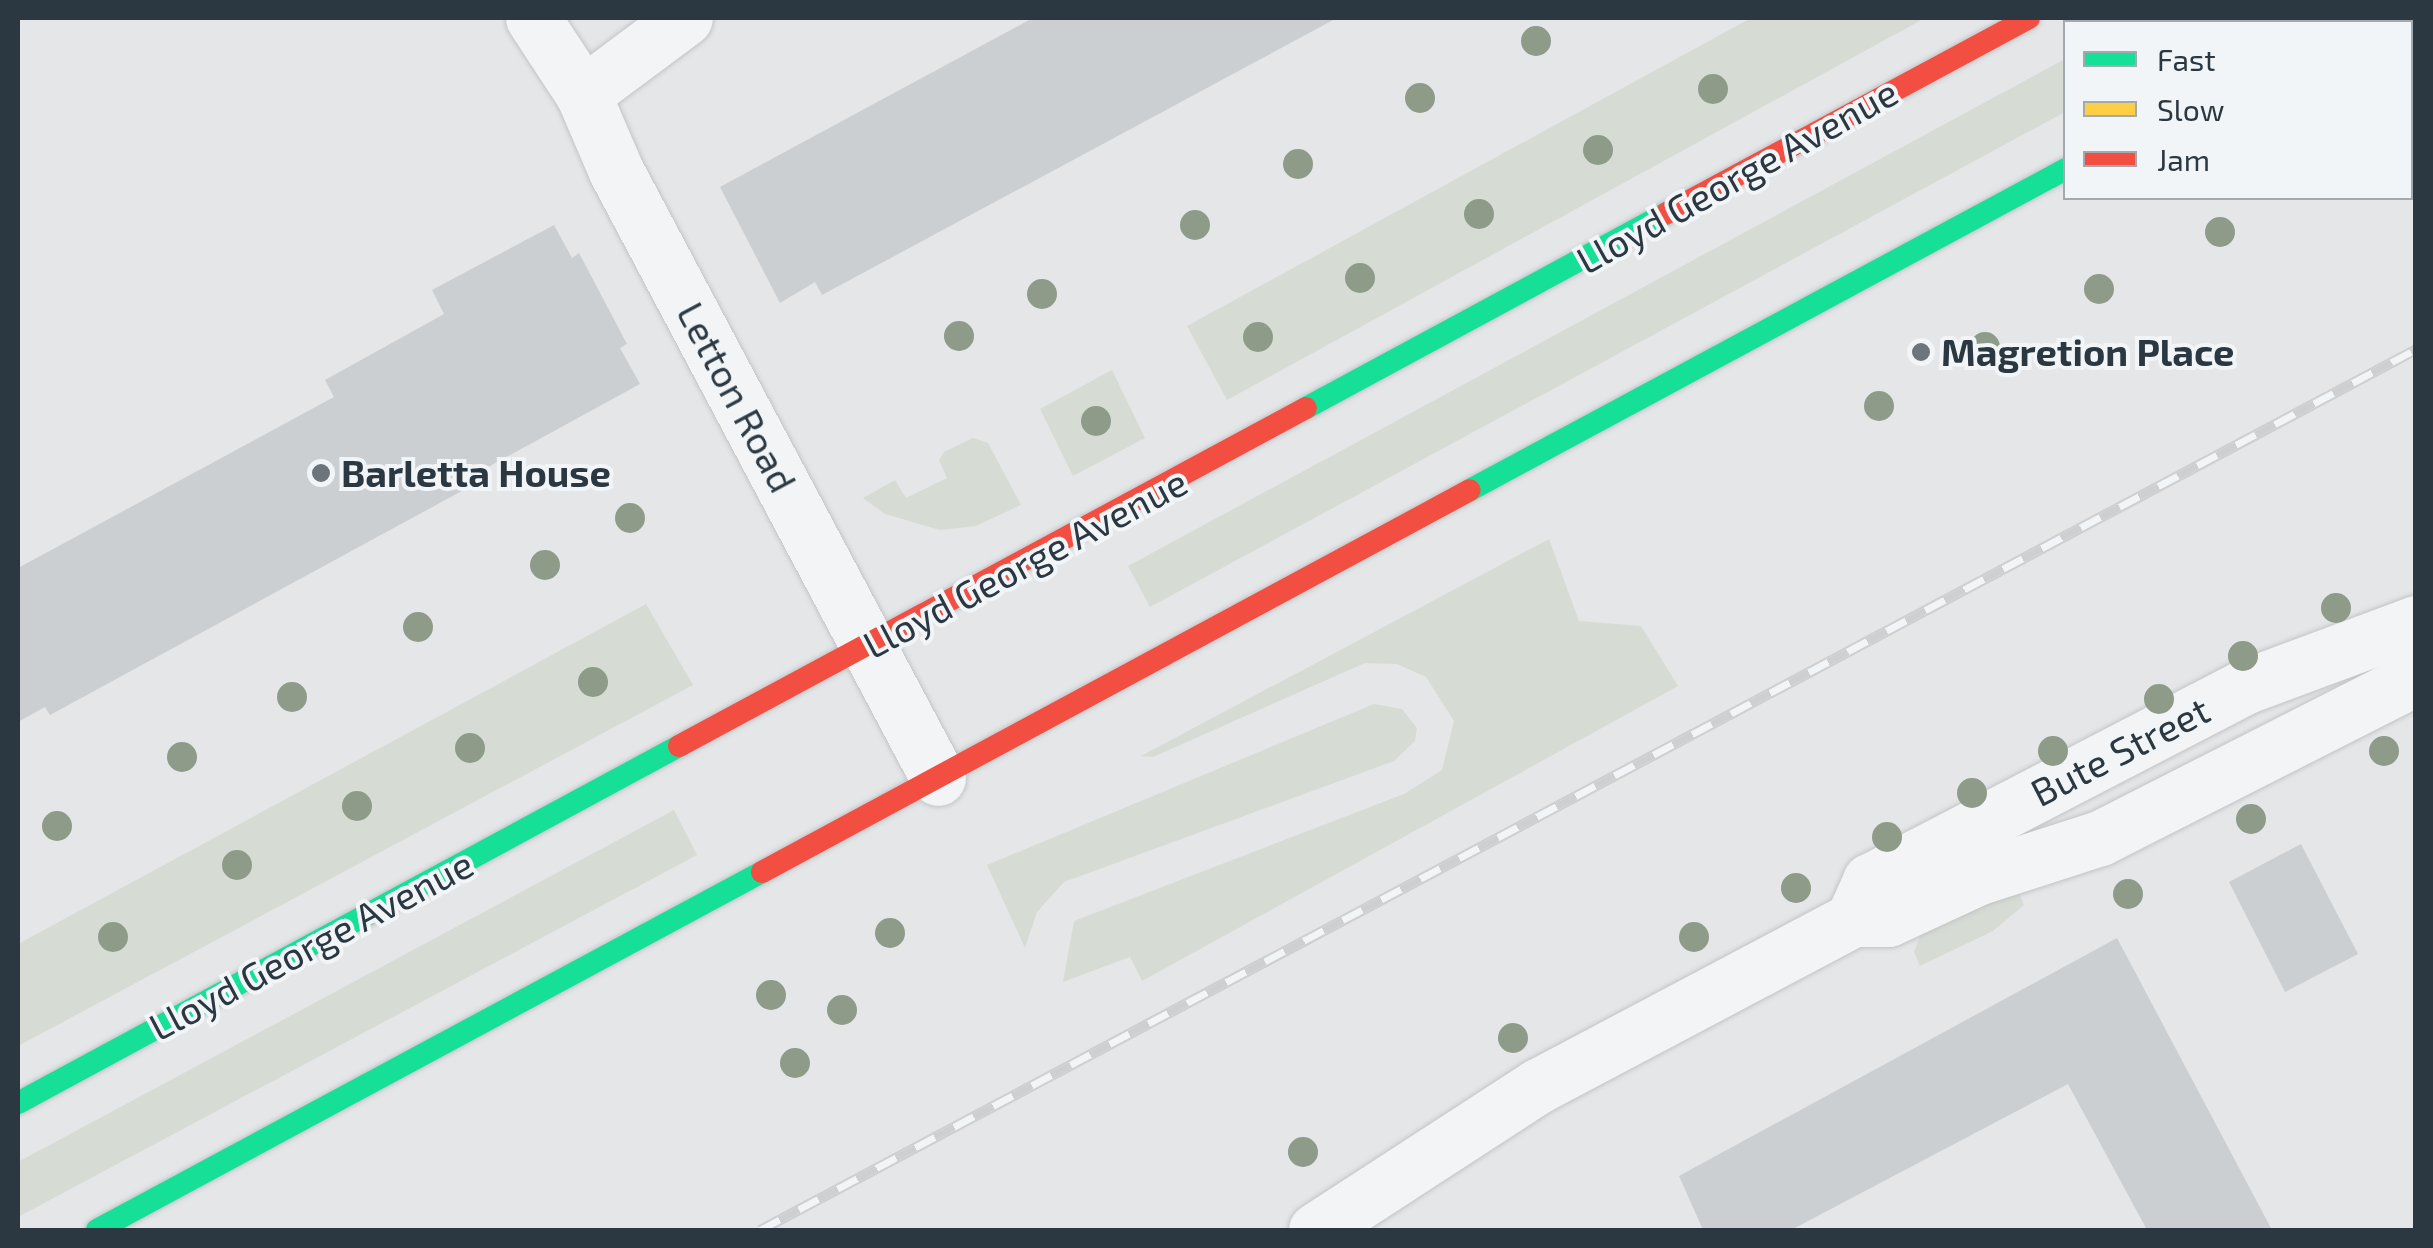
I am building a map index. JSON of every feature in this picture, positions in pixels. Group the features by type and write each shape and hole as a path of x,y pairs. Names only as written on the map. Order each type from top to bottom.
{"main road":[{"name":"Lloyd George Avenue","path":"18,1103 2030,18"},
{"path":"97,1230 2063,171"}],"street":[{"name":"Letton Road","path":"533,18 582,94 616,171 938,778"},
{"path":"582,94 685,18"},
{"name":"Bute Street","path":"1853,920 1870,881 2244,687 2416,622"},
{"name":"Bute Street","path":"1316,1230 1538,1086 1853,920 1888,919 1979,878 2100,838 2416,678"}],"shaded area":[{"path":"1751,18 1925,18 1227,400 1187,326"},
{"path":"2063,60 2063,113 1150,607 1128,566"},
{"path":"1112,370 1145,438 1073,476 1040,409"},
{"path":"973,438 988,443 1021,505 976,526 940,530 885,514 863,498 895,480 906,498 947,478 939,460 944,452"},
{"path":"1549,539 1579,621 1641,626 1678,686 1142,981 1130,957 1063,982 1074,921 1404,794 1442,770 1454,721 1426,677 1397,664 1365,663 1153,757 1141,756"},
{"path":"646,604 693,685 18,1046 18,944"},
{"path":"1374,704 1402,709 1417,728 1415,741 1394,761 1064,882 1037,912 1025,948 987,865"},
{"path":"674,810 697,855 18,1217 18,1162"},
{"path":"2018,890 2024,905 1993,931 1920,966 1914,952 1924,925"}],"building":[{"path":"1033,18 1337,18 822,295 815,282 780,303 720,187"},
{"name":"Barletta House","path":"554,225 572,258 579,253 627,344 620,348 640,384 468,478 471,486 50,715 45,707 18,722 18,568 334,397 325,380 444,314 432,290"},
{"path":"2301,844 2358,954 2285,992 2229,882"},
{"path":"2117,938 2272,1230 2147,1230 2068,1084 1791,1230 1703,1230 1679,1176"}],"railway":[{"path":"760,1230 2416,349"}],"traffic: fast":[{"path":"1470,490 2063,171"},
{"path":"1306,408 1667,213"},
{"path":"18,1103 679,746"},
{"path":"97,1230 762,872"}],"traffic: slow":[{"path":"2344,20 2348,18"}],"traffic: jam":[{"path":"1667,213 2029,18"},
{"path":"679,746 1306,408"},
{"path":"762,872 1470,490"}],"place":[{"name":"Magretion Place","path":"1921,352"},
{"name":"Barletta House","path":"321,473"}]}
